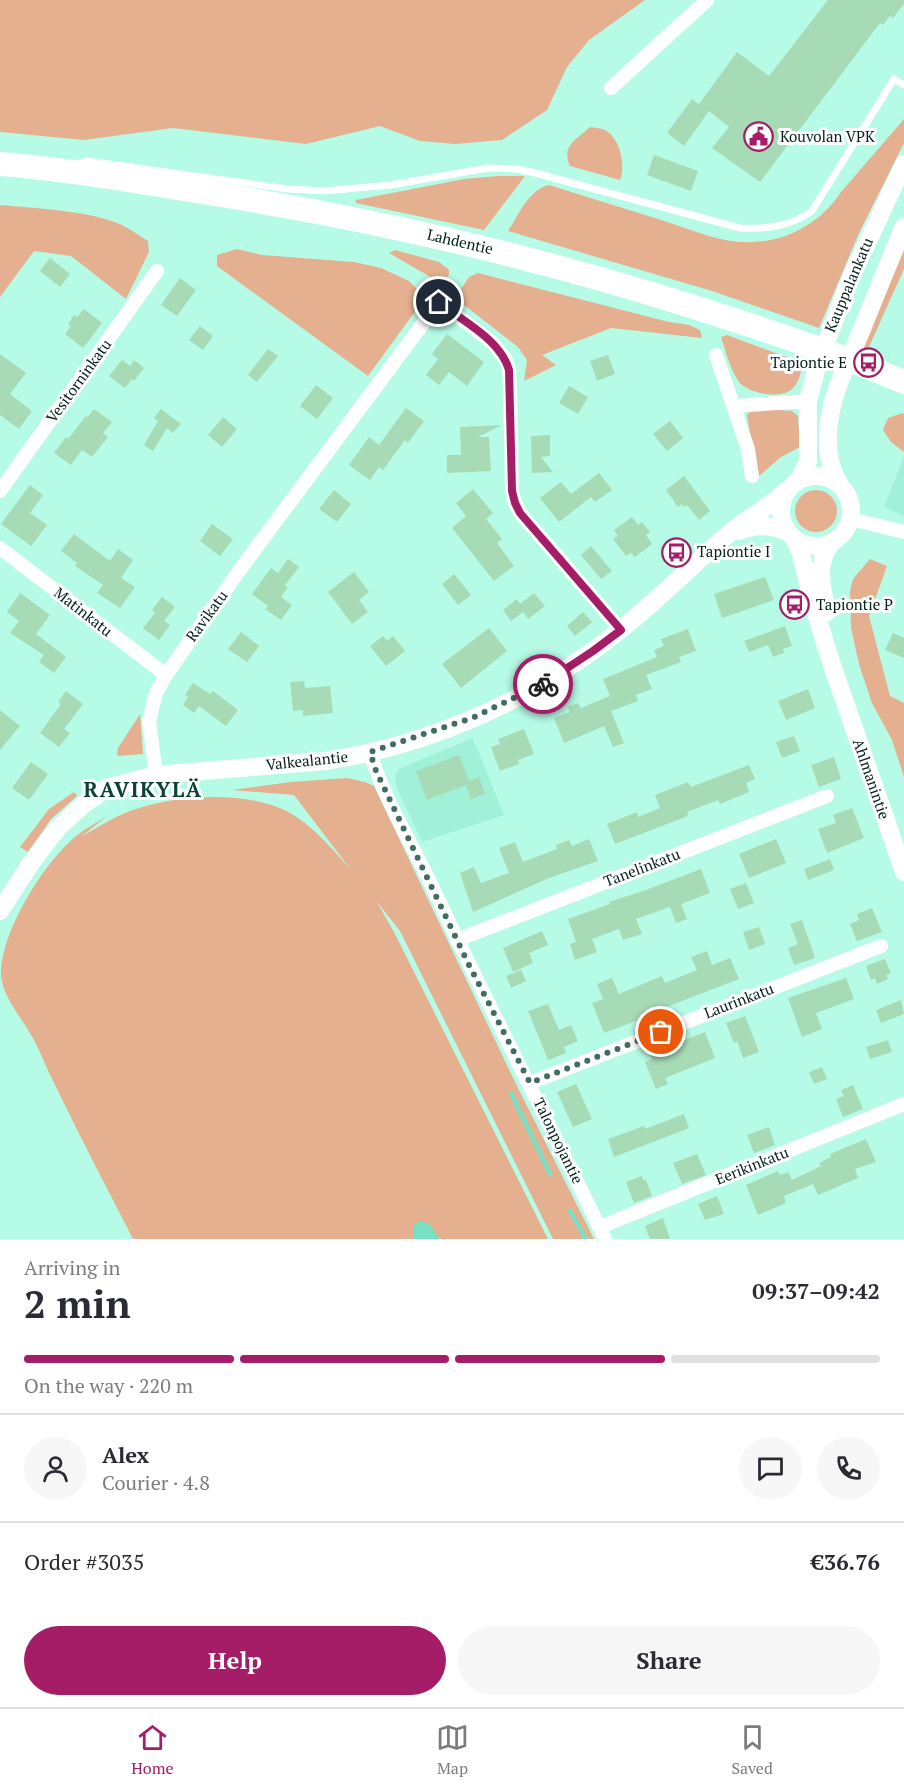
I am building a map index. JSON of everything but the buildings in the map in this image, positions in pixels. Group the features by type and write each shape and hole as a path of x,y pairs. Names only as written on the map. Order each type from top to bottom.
{"highway":[{"name":"Lahdentie","path":"0,164 57,168 295,207 417,231 601,279 761,328 842,356 904,382"}],"main road":[{"name":"Kauppalankatu","path":"793,485 808,461 808,401 818,363 852,275 904,164"},
{"name":"Kauppalankatu","path":"840,485 834,475 828,452 830,417 839,383 904,227"},
{"path":"813,475 831,478 840,485 848,495 852,506 851,519 843,535 831,543 818,546 792,537 782,520 780,510 782,500 793,485 813,475"},
{"name":"Valkealantie","path":"156,775 325,761 370,752 462,723 525,694 569,668 621,630 719,542 777,500 793,485"},
{"name":"Valkealantie","path":"719,542 752,526 773,526 792,537"},
{"name":"Ahlmanintie","path":"792,537 801,554 813,603 839,685 904,872"},
{"name":"Ahlmanintie","path":"831,543 823,557 821,580 839,685"},
{"path":"0,910 31,863 69,816 107,789 156,775"}],"street":[{"path":"611,88 706,0"},
{"name":"Vesitorninkatu","path":"0,491 157,271"},
{"name":"Ravikatu","path":"156,775 149,721 156,693 165,675 236,575 439,302 493,343 506,360 510,379 512,491 520,513 621,630"},
{"path":"716,355 747,449 752,476"},
{"path":"734,406 808,401"},
{"path":"851,519 904,532"},
{"name":"Matinkatu","path":"0,548 165,675"},
{"name":"Talonpojantie","path":"370,752 379,780 603,1233"},
{"name":"Tanelinkatu","path":"457,940 827,796"},
{"name":"Laurinkatu","path":"530,1083 881,946"},
{"name":"Eerikinkatu","path":"603,1233 904,1104"}],"lane":[{"path":"57,168 87,161 288,189 324,191 391,185 456,172 502,167 535,173 740,228 760,229 786,225 812,211 894,79 904,85"}],"shaded area":[{"path":"0,0 645,0 589,40 567,67 547,110 502,140 455,144 420,141 380,126 306,144 173,128 84,140 0,132"},
{"path":"904,119 904,143 859,233 819,328 712,291 508,231 530,197 549,185 725,240 759,242 776,239 791,234 819,217"},
{"path":"590,127 605,130 615,139 622,160 620,180 570,166 567,153 571,144"},
{"path":"525,176 484,230 356,203 356,200 464,179"},
{"path":"0,205 64,211 97,217 124,226 148,241 149,252 126,299 71,256 34,251 0,297"},
{"path":"237,249 262,255 354,262 381,268 409,281 422,294 422,302 368,376 217,266 217,255"},
{"path":"395,250 439,262 449,270 449,275 444,282 439,282 389,253"},
{"path":"904,250 904,269 868,349 862,346"},
{"path":"478,273 669,322 689,325 700,330 702,338 611,328 542,355 556,365 524,381 527,360 518,347 455,298 469,277"},
{"path":"727,335 803,363 794,387 787,392 772,395 743,386 731,366 721,337"},
{"path":"756,408 792,411 798,416 800,447 781,457 759,476 747,414"},
{"path":"904,414 904,452 891,442 883,430 888,418"},
{"path":"904,456 904,516 884,507"},
{"path":"816,490 831,496 837,511 831,526 816,532 801,526 795,511 801,496"},
{"path":"870,559 887,566 869,616 890,696 904,703 904,777 892,740 872,703 859,664 851,628 850,591 853,579"},
{"path":"140,714 143,754 117,755 118,748"},
{"path":"473,738 504,815 422,842 396,786 395,775 399,769"},
{"path":"347,778 374,786 515,1082 594,1239 553,1239 400,931 377,902 548,1239 133,1239 34,1040 3,985 1,976 3,958 17,918 27,897 53,860 80,833 107,816 82,836 131,811 177,800 240,798 279,808 311,828 351,870 294,795 232,790 291,782"},
{"path":"74,792 77,796 51,819 28,852 20,847 49,809"},
{"path":"419,1221 430,1224 439,1239 413,1239 413,1226"}],"waterway":[{"path":"511,1093 550,1174"},
{"path":"570,1211 586,1239"}],"way so far":[{"path":"543,684 472,718 370,752 379,780 469,965 530,1083 661,1032"}],"place":[{"name":"Kouvolan VPK","path":"759,137"},
{"name":"Tapiontie E","path":"868,363"},
{"name":"Tapiontie I","path":"676,552"},
{"name":"Tapiontie P","path":"795,605"}],"district":[{"name":"RAVIKYLÄ","path":"143,790"}],"route":[{"path":"439,302 493,343 506,360 509,370 512,491 520,513 621,630 543,684"}]}
